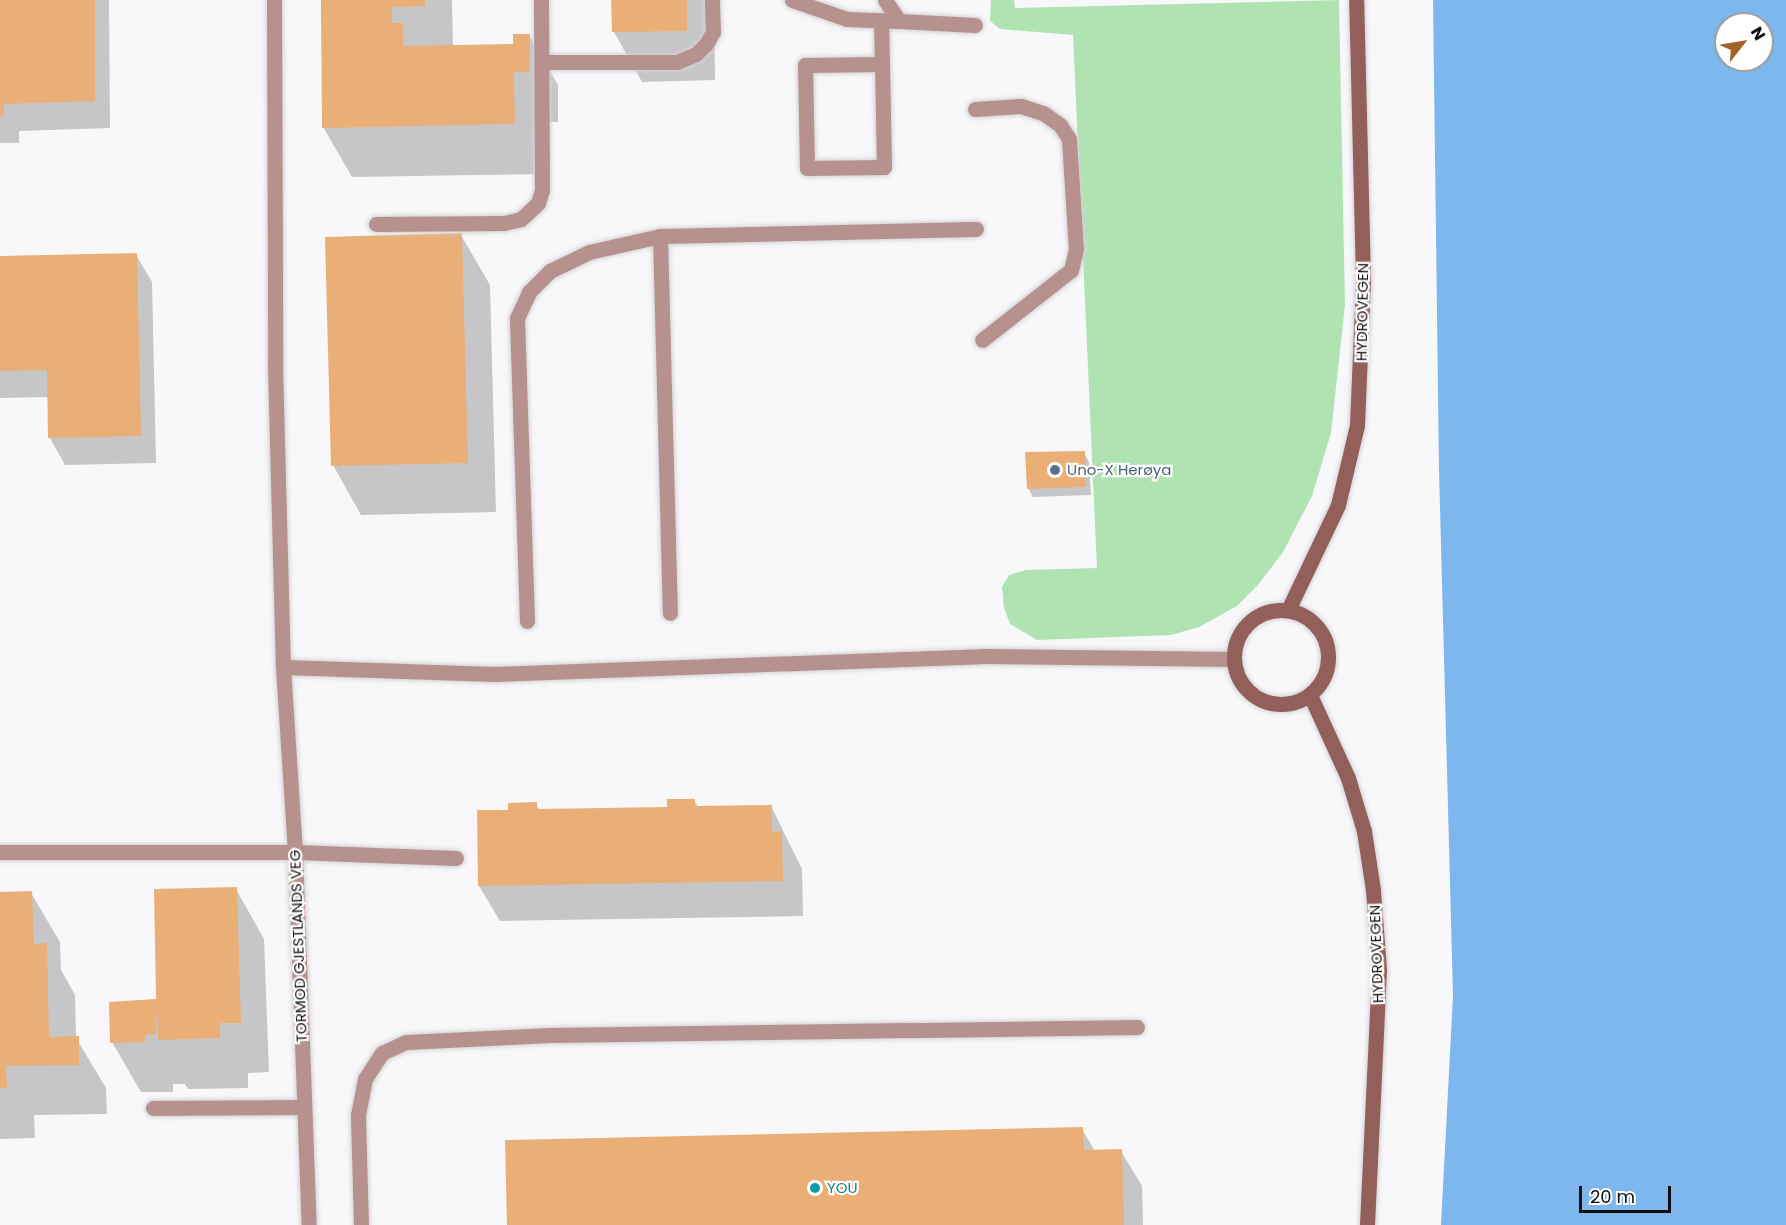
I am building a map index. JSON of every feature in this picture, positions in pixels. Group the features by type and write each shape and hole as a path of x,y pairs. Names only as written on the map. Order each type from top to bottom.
{"street":[{"name":"HYDROVEGEN","path":"1288,610 1338,505 1357,425 1363,279 1356,0"},
{"path":"1274,610 1288,610 1305,616 1319,628 1327,645 1329,663 1322,681 1310,695 1295,702 1261,700 1238,676 1234,660 1238,639 1249,622 1274,610"},
{"name":"HYDROVEGEN","path":"1310,695 1348,778 1364,831 1373,890 1379,981 1367,1225"}],"lane":[{"name":"TORMOD GJESTLANDS VEG","path":"274,0 275,365 283,667 295,852 302,1107 309,1225"},
{"path":"376,224 504,223 530,212 542,190 544,63 541,0"},
{"path":"544,63 676,62 696,54 709,38 712,0"},
{"path":"792,0 847,19 881,23 899,21 975,25"},
{"path":"885,0 899,21"},
{"path":"881,23 882,64 884,167 807,168 806,65 882,64"},
{"path":"975,109 1021,106 1043,113 1060,124 1069,139 1076,249 1071,270 982,340"},
{"path":"527,621 517,318 529,292 550,271 589,252 660,236 976,229"},
{"path":"660,236 670,612"},
{"path":"283,667 495,674 987,656 1234,660"},
{"path":"0,852 295,852 456,858"},
{"path":"361,1225 358,1115 365,1079 382,1053 406,1042 550,1035 1137,1027"},
{"path":"153,1108 302,1107"}],"green space":[{"path":"991,0 1014,0 1015,8 1339,0 1345,305 1331,433 1312,496 1283,552 1258,585 1237,606 1199,627 1171,635 1037,640 1010,624 1004,608 1002,587 1009,575 1026,570 1097,568 1073,35 1000,29 990,21"}],"water":[{"path":"1433,0 1786,0 1786,1225 1441,1225 1453,996 1439,470"}],"building":[{"path":"0,0 95,0 95,101 4,104 4,116 0,116"},
{"path":"321,0 425,0 425,6 392,7 392,23 403,23 403,46 513,44 513,34 530,34 530,72 514,72 515,124 322,128"},
{"path":"611,0 687,0 687,31 612,32"},
{"path":"462,233 468,463 331,466 325,237"},
{"path":"137,253 141,436 48,438 47,370 0,371 0,256"},
{"path":"1085,451 1086,487 1027,489 1025,452"},
{"path":"667,799 695,799 695,806 772,805 772,832 782,831 783,881 478,886 477,810 508,810 508,803 537,802 537,809 667,807"},
{"path":"237,887 241,1023 220,1023 220,1038 158,1040 156,1008 156,1034 145,1035 145,1042 110,1043 109,1002 156,999 154,889"},
{"path":"32,891 34,944 47,943 49,1037 79,1036 79,1065 6,1066 7,1088 0,1088 0,892"},
{"name":"YOU","path":"1083,1127 1084,1150 1122,1149 1124,1225 507,1225 505,1140"}],"place":[{"name":"Uno-X Herøya","path":"1055,470"},
{"name":"YOU","path":"815,1188"}]}
